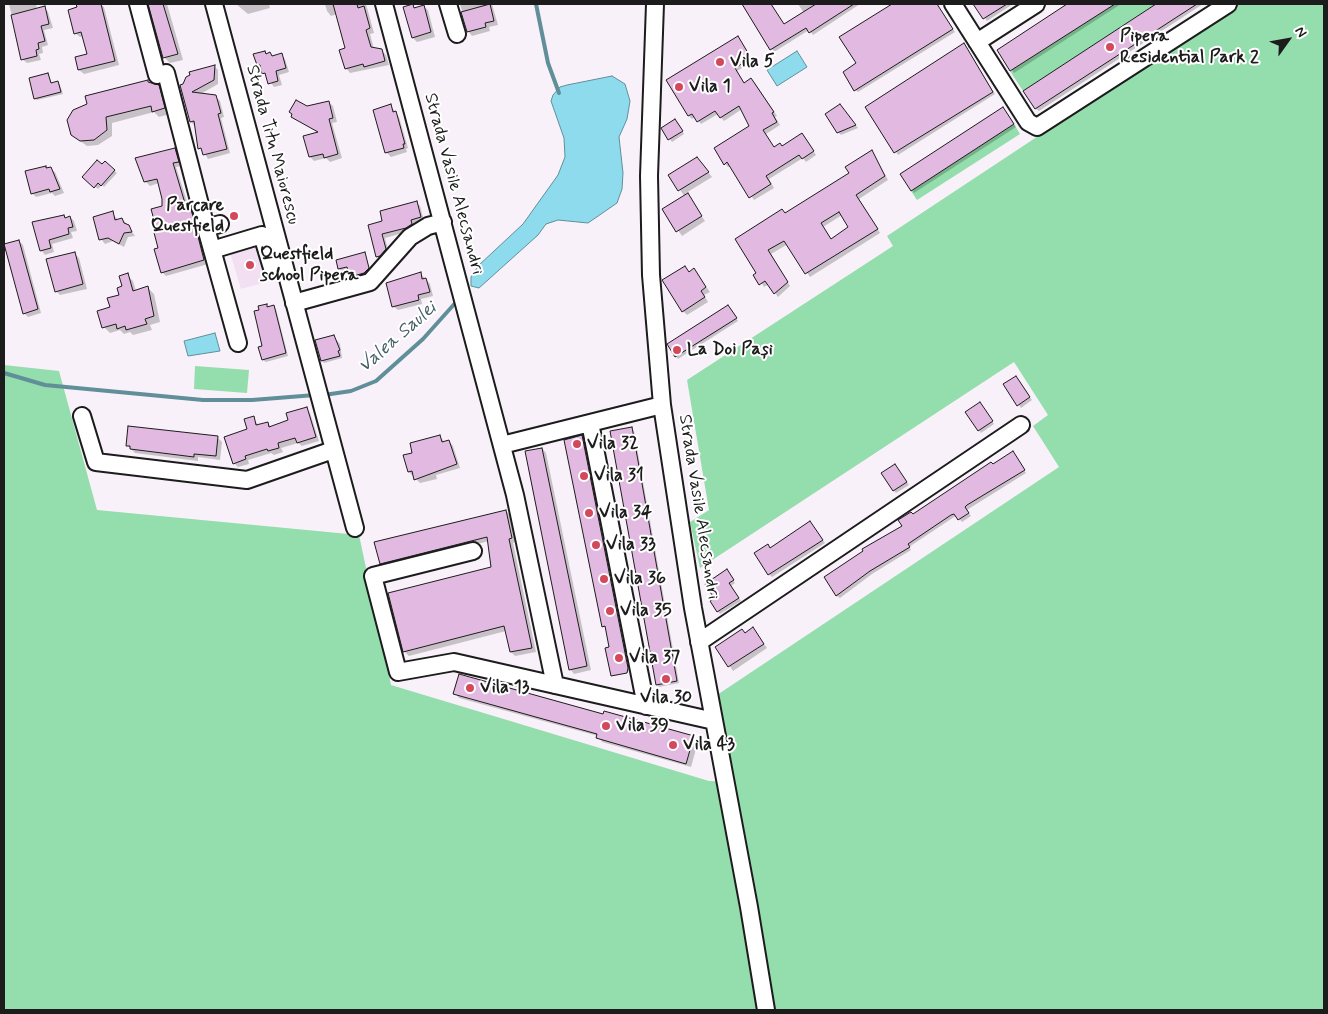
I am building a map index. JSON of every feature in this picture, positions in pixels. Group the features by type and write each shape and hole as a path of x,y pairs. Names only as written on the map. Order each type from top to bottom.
{"street":[{"path":"138,4 212,222 206,228 238,343"},
{"name":"Strada Titu Maiorescu","path":"214,4 354,528"},
{"name":"Strada Vasile Alecsandri","path":"384,4 502,445 530,559 555,685"},
{"path":"448,4 456,34"},
{"name":"Strada Vasile Alecsandri","path":"656,4 649,176 651,275 662,405 676,509 766,1010"},
{"path":"952,4 1028,122 1037,127 1228,4"},
{"path":"977,42 1036,4"},
{"path":"294,303 370,282 410,237 421,230 443,222"},
{"path":"212,250 262,235 272,268 284,264"},
{"path":"502,445 662,405"},
{"path":"82,416 96,462 246,480 333,450"},
{"path":"590,423 646,706"},
{"path":"699,642 1021,425"},
{"path":"473,551 373,576 398,672 454,662 714,721"}],"shaded area":[{"name":"Questfield school Pipera","path":"259,241 270,281 241,289 229,249"}],"green space":[{"path":"1115,4 1156,4 1023,91 1010,71"},
{"path":"1238,4 1324,4 1324,1010 4,1010 4,365 59,371 97,510 359,535 391,685 709,781 733,782 717,695 1059,467 1033,426 1048,415 1014,362 700,568 690,522 709,510 687,380 893,246 887,236"},
{"path":"1014,124 1020,134 917,200 911,191"},
{"path":"195,366 249,370 247,393 194,389"}],"water":[{"path":"797,51 807,67 777,86 767,70"},
{"path":"612,76 625,84 630,101 627,119 619,137 623,173 622,189 617,203 588,223 558,220 546,224 538,235 479,288 471,286 471,277 479,265 523,224 558,175 565,157 564,138 551,101 553,95 560,87"},
{"path":"215,333 220,351 188,356 184,341"}],"building":[{"path":"76,4 101,4 115,61 78,70 75,57 87,54 81,32 74,34 68,10 77,7"},
{"path":"148,4 163,4 178,54 163,58"},
{"path":"333,4 357,4 358,8 364,6 370,28 366,30 371,47 382,49 385,61 364,67 363,64 345,69 339,50 345,48"},
{"path":"413,4 414,8 424,5 431,32 412,38 403,7"},
{"path":"490,4 494,21 485,23 486,27 467,32 461,12"},
{"path":"742,4 771,4 784,24 816,4 854,4 809,33 806,28 770,50"},
{"path":"892,4 937,4 953,29 854,91 843,72 856,63 839,37"},
{"path":"973,4 1007,4 983,19"},
{"name":"Pipera Residential Park 2","path":"1067,4 1115,4 1010,71 997,50"},
{"name":"Pipera Residential Park 2","path":"1156,4 1197,4 1035,109 1023,91"},
{"path":"45,6 49,24 41,26 45,41 38,43 37,56 21,60 11,15"},
{"path":"738,36 751,58 735,68 744,83 751,78 774,112 772,113 777,122 763,130 774,147 780,143 782,146 802,133 814,151 802,159 799,155 766,176 771,184 749,198 727,162 724,165 714,148 749,126 739,106 720,118 715,111 697,122 692,114 688,116 666,80"},
{"path":"964,43 993,92 894,153 865,107"},
{"path":"265,51 266,54 270,52 272,56 282,53 286,68 276,71 278,81 268,84 265,73 262,74 260,65 257,65 253,54"},
{"path":"215,65 214,80 192,92 216,95 221,113 218,114 227,149 203,155 201,148 198,149 194,121 190,122 180,85 190,75 189,72"},
{"path":"48,73 51,83 58,81 61,92 34,99 29,78"},
{"path":"148,80 148,82 159,85 165,108 152,112 151,106 106,117 107,130 94,140 80,141 71,135 67,120 73,110 87,104 85,96"},
{"path":"296,100 307,106 329,101 333,118 329,119 338,154 324,158 323,154 309,157 303,136 318,132 291,117 292,114 289,112"},
{"path":"391,104 393,112 396,111 405,144 403,144 404,148 385,153 373,110"},
{"path":"840,104 856,125 837,133 825,114"},
{"path":"1003,107 1014,124 911,191 900,174"},
{"path":"675,119 683,131 668,140 661,128"},
{"path":"175,148 179,162 173,163 187,210 191,209 204,260 161,273 154,249 158,248 151,221 154,220 151,209 162,206 162,199 157,179 144,182 135,158"},
{"path":"872,150 885,176 856,195 878,229 805,274 784,241 768,250 788,282 774,294 765,281 759,285 753,275 756,273 735,239 782,209 785,213 849,173 845,167","holes":["839,212 848,227 831,239 821,223"]},
{"path":"697,157 709,172 678,191 668,175"},
{"path":"97,160 102,164 105,161 115,170 101,186 98,183 94,188 82,177"},
{"path":"46,166 46,168 51,167 60,189 50,192 49,189 31,194 25,171"},
{"path":"688,193 702,216 676,232 662,209"},
{"path":"417,201 421,217 411,220 412,224 406,228 382,234 386,249 380,256 376,257 368,225 382,221 380,211"},
{"path":"113,211 115,220 122,218 124,223 129,225 132,232 124,233 119,244 108,238 99,240 93,217"},
{"path":"64,215 65,218 70,216 73,227 68,228 69,234 49,240 51,248 40,251 32,222"},
{"path":"19,240 38,309 23,314 4,244"},
{"path":"75,252 83,284 55,292 46,259"},
{"path":"365,252 369,268 364,273 350,277 347,267 338,269 336,260"},
{"path":"685,266 689,272 694,268 706,287 701,291 705,297 682,312 662,280"},
{"path":"421,272 422,279 426,278 430,292 418,295 419,300 392,307 386,283"},
{"path":"128,273 133,291 148,286 154,316 145,319 147,324 126,330 125,326 117,329 116,324 102,328 97,311 110,307 107,298 119,295 117,288 122,286 119,276"},
{"path":"267,304 267,307 274,305 286,353 262,360 258,347 262,346 254,311 259,310 258,306"},
{"path":"728,305 737,318 675,357 667,344"},
{"path":"334,335 340,350 338,351 340,356 321,361 315,340"},
{"path":"1016,376 1030,397 1017,406 1003,384"},
{"path":"980,402 993,421 978,431 965,412"},
{"path":"307,407 316,437 297,443 295,438 278,443 279,448 268,451 267,449 245,456 246,459 233,464 224,437 247,429 244,419 254,416 256,425 268,422 269,427 288,420 286,413"},
{"path":"128,426 218,436 216,456 194,454 194,457 130,449 130,446 126,446"},
{"path":"632,427 677,681 656,685 610,431"},
{"path":"440,435 442,442 449,440 457,464 414,480 412,471 408,472 403,455 412,453 410,443"},
{"path":"582,435 628,668 627,673 611,676 605,648 609,647 605,626 602,627 564,440"},
{"path":"542,448 587,666 569,670 525,451"},
{"path":"1013,451 1025,470 967,505 965,507 969,513 958,520 954,514 951,515 908,544 910,547 870,571 836,596 824,577 863,551 862,549 902,526 898,520 911,512 913,514 991,462 993,464"},
{"path":"895,464 907,482 893,491 881,473"},
{"path":"506,510 512,538 509,539 532,648 510,652 504,626 403,652 388,593 491,567 487,537 380,564 374,542"},
{"path":"810,521 823,540 768,575 754,553 768,544 770,548"},
{"path":"727,569 734,580 729,583 739,598 717,612 710,601 714,598 705,584"},
{"path":"753,627 764,644 728,667 715,647 742,629 745,633"},
{"path":"459,674 603,714 604,711 694,736 686,764 596,738 597,734 453,694"}],"waterway":[{"name":"Valea Saulei","path":"536,4 548,63 559,93"},
{"name":"Valea Saulei","path":"324,395 351,391 376,381 423,339 457,301"},
{"name":"Valea Saulei","path":"4,373 45,385 203,400 252,400 315,395"}],"place":[{"name":"Pipera Residential Park 2","path":"1110,47"},
{"name":"Vila 5","path":"720,62"},
{"name":"Vila 1","path":"679,87"},
{"name":"Parcare Questfield","path":"234,216"},
{"name":"Questfield school Pipera","path":"250,265"},
{"name":"La Doi Pași","path":"677,350"},
{"name":"Vila 32","path":"577,444"},
{"name":"Vila 31","path":"584,476"},
{"name":"Vila 34","path":"589,513"},
{"name":"Vila 33","path":"596,545"},
{"name":"Vila 36","path":"604,579"},
{"name":"Vila 35","path":"610,611"},
{"name":"Vila 37","path":"619,658"},
{"name":"Vila 30","path":"666,679"},
{"name":"Vila 13","path":"470,688"},
{"name":"Vila 39","path":"606,726"},
{"name":"Vila 43","path":"673,745"}]}
